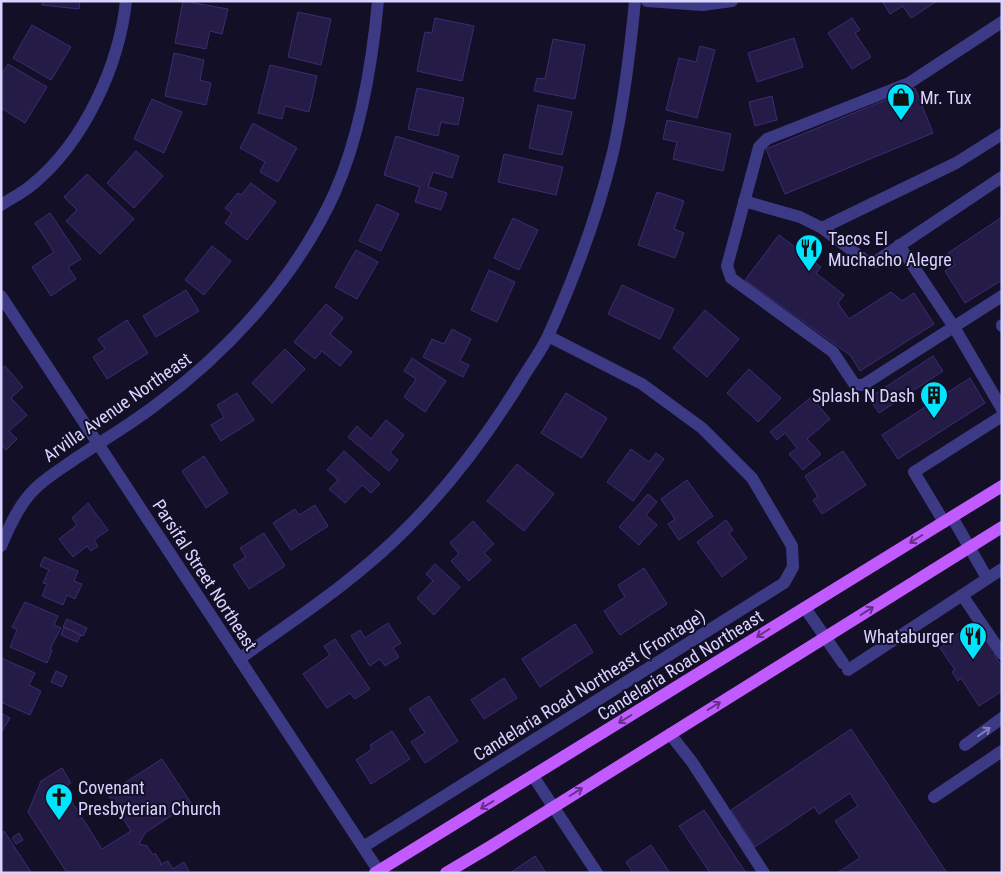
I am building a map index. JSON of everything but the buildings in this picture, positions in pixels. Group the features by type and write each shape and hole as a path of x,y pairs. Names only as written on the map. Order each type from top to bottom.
{"main road":[{"name":"Candelaria Road Northeast","path":"378,872 1002,486"},
{"path":"446,873 1002,527"}],"street":[{"path":"1,205 34,184 76,138 108,75 124,20 126,1"},
{"name":"Arvilla Avenue Northeast","path":"1,546 12,520 26,499 42,482 156,405 212,361 259,309 301,252 335,192 354,134 373,57 378,1"},
{"path":"239,659 331,594 406,529 451,481 493,426 548,336 594,221 613,153 624,99 635,1"},
{"path":"647,1 702,5 732,1"},
{"path":"1002,22 909,83 767,139 759,147 727,266 731,278 832,352 855,385 863,385 1002,296"},
{"path":"822,228 956,163 1002,134"},
{"path":"744,201 800,218 822,228 866,261 875,262 887,256 899,245 1002,177"},
{"path":"899,245 954,327 1002,409"},
{"name":"Parsifal Street Northeast","path":"1,296 378,872"},
{"name":"Candelaria Road Northeast (Frontage)","path":"363,847 784,583 794,567 792,546 752,478 702,428 642,384 548,336"},
{"path":"987,578 969,547 914,472 1002,416"},
{"path":"805,608 846,666 1002,569"},
{"path":"962,595 1002,654"},
{"path":"965,745 1002,718"},
{"path":"670,734 692,762 764,873"},
{"path":"934,798 1002,751"},
{"path":"533,776 597,873"}],"place":[{"name":"Mr. Tux","path":"901,121"},
{"name":"Tacos El Muchacho Alegre","path":"809,272"},
{"name":"Splash N Dash","path":"934,419"},
{"name":"Whataburger","path":"973,660"},
{"name":"Covenant Presbyterian Church","path":"59,821"}]}
